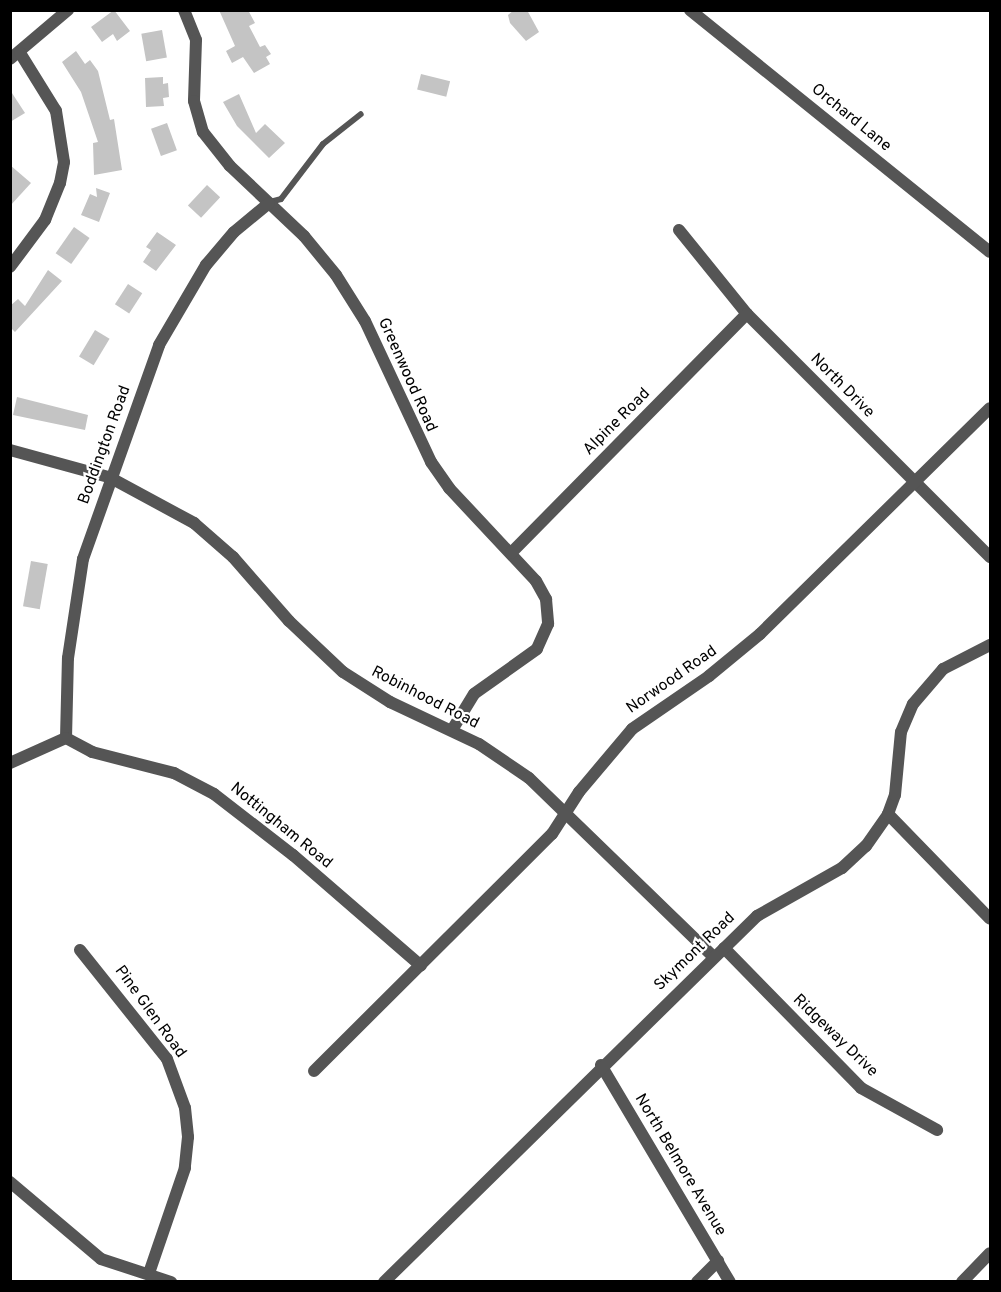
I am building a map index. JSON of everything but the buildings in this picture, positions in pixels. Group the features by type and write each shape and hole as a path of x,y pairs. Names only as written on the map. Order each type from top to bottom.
{"street":[{"path":"10,267 45,220 60,183 64,162 56,111 15,56 68,10"},
{"name":"Greenwood Road","path":"184,10 196,40 193,94 202,129 230,166 304,237 340,280 365,321 431,462 449,488 511,554 544,594 549,614 546,632 532,655 474,694 452,730"},
{"name":"Orchard Lane","path":"690,10 990,252"},
{"name":"Boddington Road","path":"66,738 66,693 74,603 88,541 109,477 159,345 180,304 218,250 269,203"},
{"name":"North Drive","path":"679,230 747,314 990,556"},
{"name":"Alpine Road","path":"511,554 747,314"},
{"name":"Norwood Road","path":"314,1071 552,834 567,814 579,792 632,729 709,676 760,634 916,484 990,408"},
{"name":"Robinhood Road","path":"10,450 109,477 183,516 209,536 294,627 348,676 390,702 452,730 518,770 567,814 714,957"},
{"name":"Skymont Road","path":"384,1281 601,1065 767,908 852,860 888,814 895,791 901,732 913,704 943,669 990,645"},
{"path":"10,763 66,738"},
{"name":"Nottingham Road","path":"66,738 92,752 174,773 214,794 275,840 421,966"},
{"path":"888,814 990,919"},
{"name":"Ridgeway Drive","path":"724,948 861,1088 937,1130"},
{"name":"Pine Glen Road","path":"80,950 167,1059 185,1108 188,1137 185,1168 149,1273"},
{"name":"North Belmore Avenue","path":"601,1065 730,1281"},
{"path":"10,1182 101,1258 171,1281"},
{"path":"962,1281 990,1253"},
{"path":"697,1281 718,1261"}],"lane":[{"path":"269,203 281,198 323,144 361,114"}]}
